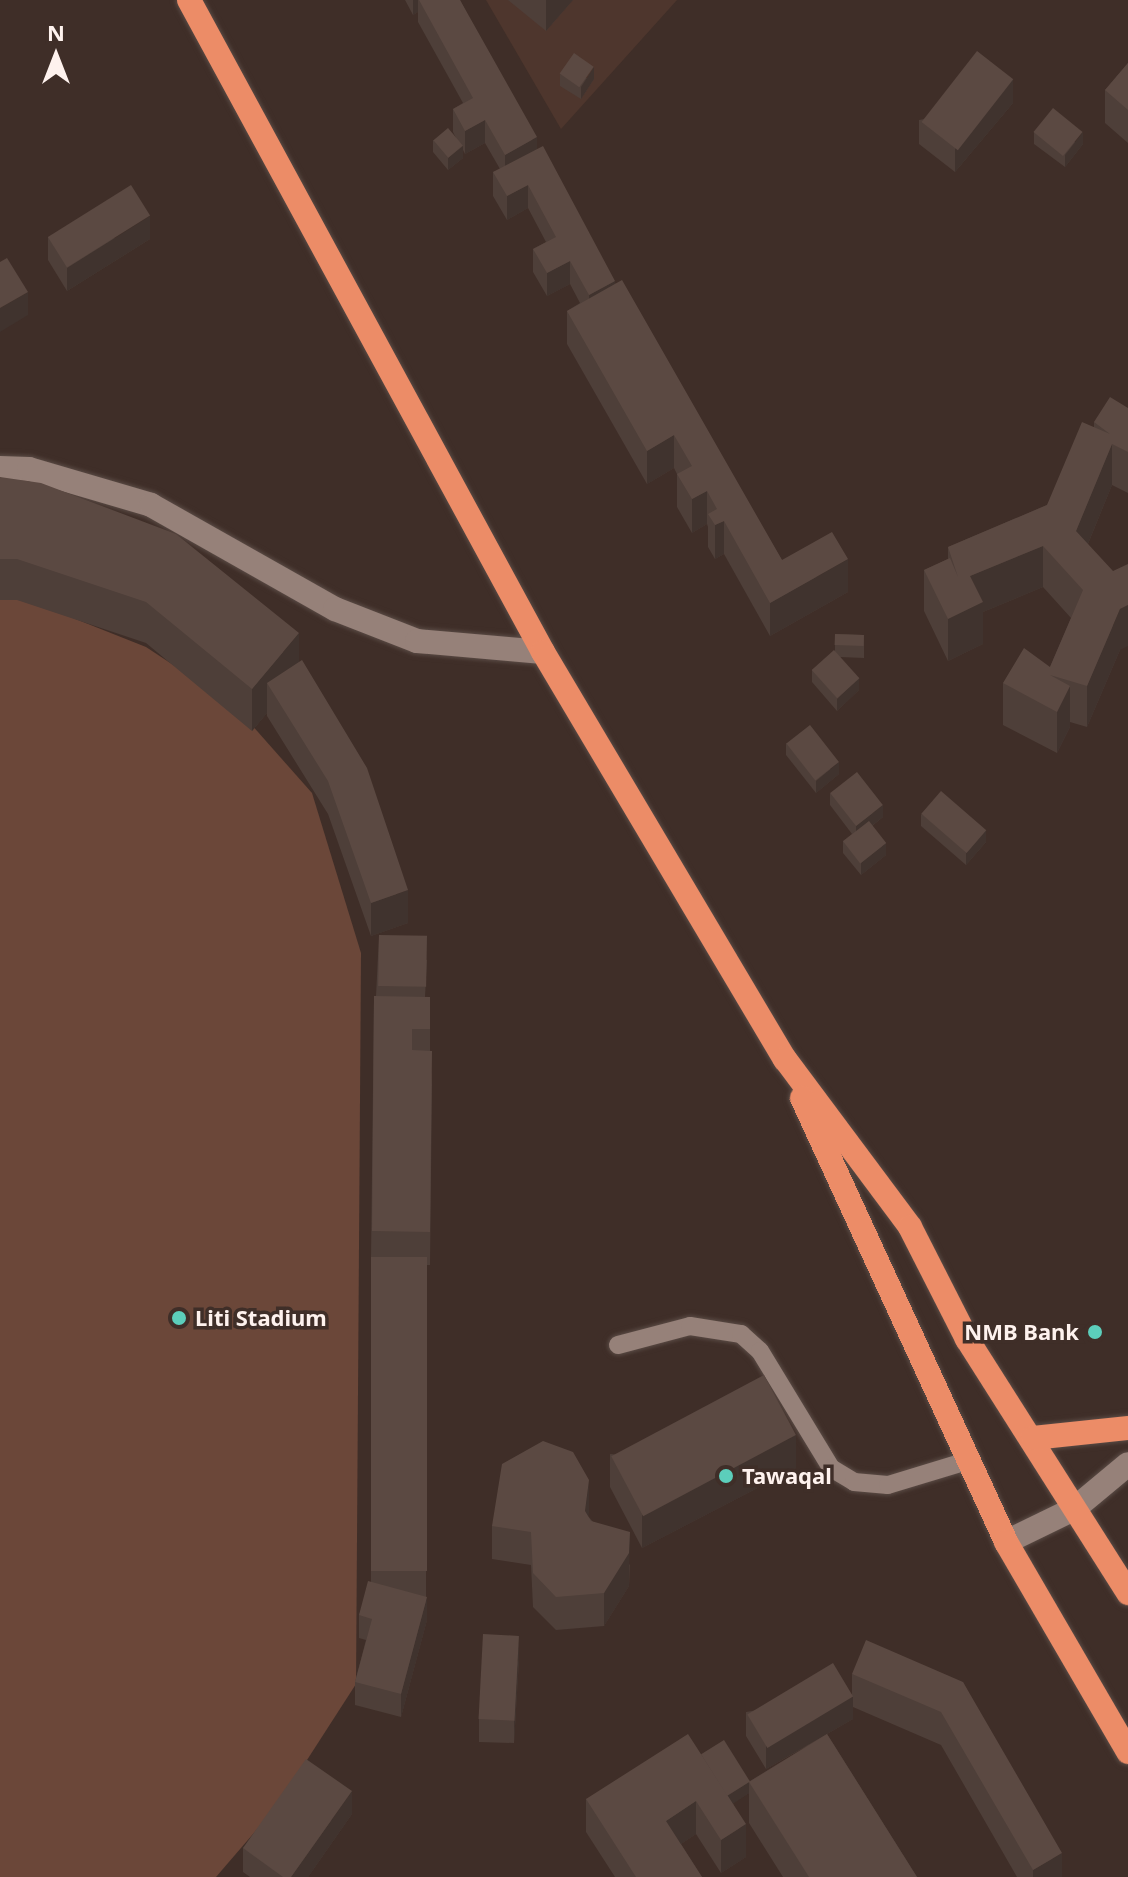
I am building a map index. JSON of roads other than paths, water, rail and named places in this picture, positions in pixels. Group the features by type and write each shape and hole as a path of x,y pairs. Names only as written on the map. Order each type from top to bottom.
{"highway":[{"path":"189,0 543,652 785,1059 910,1227 967,1339 1033,1438 1074,1509 1122,1562 1128,1593"},
{"path":"785,1059 1006,1542 1128,1752"},
{"path":"1033,1438 1128,1428"}],"street":[{"path":"0,468 29,469 151,505 335,609 417,641 543,652"},
{"path":"1006,1542 1074,1509 1128,1464"}],"lane":[{"path":"618,1345 690,1326 741,1334 760,1351 831,1468 854,1482 899,1483 967,1461"}],"place":[{"name":"Liti Stadium","path":"179,1318"},
{"name":"NMB Bank","path":"1095,1332"},
{"name":"Tawaqal","path":"726,1476"}]}
